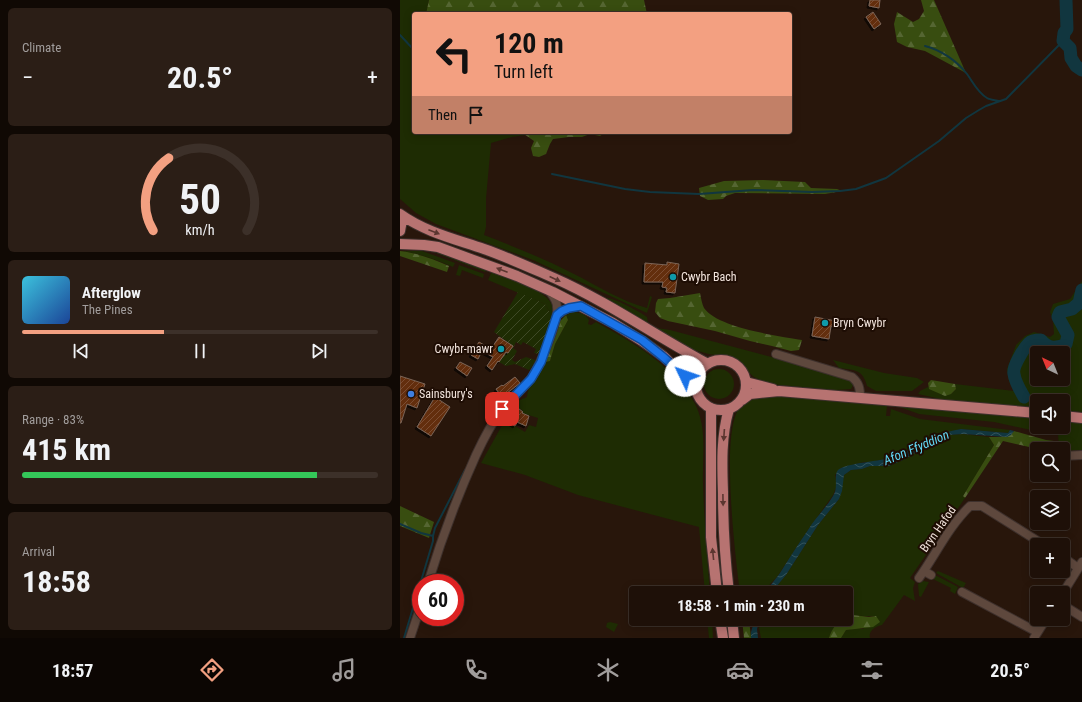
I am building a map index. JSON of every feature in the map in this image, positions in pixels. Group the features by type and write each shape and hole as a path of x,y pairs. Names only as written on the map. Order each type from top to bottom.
{"main road":[{"path":"400,215 402,220 400,231"},
{"path":"400,215 424,228 520,263 575,288 618,311 672,345 708,364"},
{"path":"400,244 438,247 517,276 581,306 642,340 696,387 700,398 711,408 720,410 729,409 736,406 750,394 779,391 860,397 1030,413"},
{"path":"696,387 699,374 708,364 716,361 727,361 735,364 741,369 746,382 746,390 742,400"},
{"path":"746,382 779,391"},
{"path":"711,408 711,537 716,586"},
{"path":"728,586 723,519 722,461 724,424 729,409"},
{"path":"1070,417 1082,418"},
{"path":"721,626 723,638"},
{"path":"733,626 734,638"}],"street":[{"path":"431,574 454,509 476,455 491,424 502,409 531,379 541,362 557,315 558,307 555,298 548,290"},
{"path":"557,315 569,308 581,306"},
{"path":"776,354 852,377 856,380 860,387 860,397"},
{"path":"1070,456 1082,455"},
{"name":"Bryn Hafod","path":"918,578 927,573 951,529 970,506 982,506 1033,538"},
{"path":"1067,586 1080,565 1070,560"},
{"path":"962,592 979,597 1036,635 1042,626"},
{"path":"1070,609 1082,617"},
{"path":"410,638 414,626"}],"green space":[{"path":"400,0 429,0 426,12 412,12 412,134 526,135 491,143 486,198 486,227 484,235 552,263 637,305 647,308 650,296 652,297 647,313 533,260 436,224 416,213 400,199"},
{"path":"429,0 644,0 647,12 426,12"},
{"path":"921,0 934,0 966,73 925,51 907,47 897,42 894,24 897,12 913,22 919,19 924,11"},
{"path":"524,134 590,134 582,137 553,139 546,154 539,157 533,156 531,148 534,141"},
{"path":"590,134 603,134 600,136"},
{"path":"763,180 805,182 811,188 837,189 842,191 825,194 735,193 726,196 723,199 708,200 700,196 699,188 724,181"},
{"path":"426,249 444,253 487,269 485,272"},
{"path":"400,251 422,251 455,263 453,267 421,255"},
{"path":"400,251 413,253 449,266 447,272 400,256"},
{"path":"459,265 484,274 483,278 462,270 460,276 456,275"},
{"path":"492,271 526,285 544,295 553,307 552,317 545,304 488,280"},
{"path":"1082,281 1077,301 1059,311 1058,315 1064,334 1065,343 1054,346 1039,338 1028,342 1021,349 1015,359 1012,373 1018,395 1026,397 1019,383 1016,369 1022,355 1030,347 1030,386 1070,386 1070,346 1065,346 1067,345 1069,335 1060,313 1074,310 1082,299 1082,412 1070,411 1070,394 1030,394 1030,407 945,400 918,394 920,391 928,387 939,393 951,394 956,389 955,384 1014,391 1009,381 1007,369 1016,345 1025,336 1034,332 1050,337 1054,334 1053,320 1050,312 1053,304 1070,299"},
{"path":"518,292 545,304 552,317 539,354 534,353 536,349 523,342 521,345 516,342 513,348 517,351 512,360 515,362 526,357 536,361 529,370 515,364 506,366 499,362 506,352 508,353 513,346 494,332"},
{"path":"700,293 704,308 711,315 722,321 749,330 802,340 799,350 791,351 715,331 668,321 660,318 655,312 658,299"},
{"path":"603,298 612,299 631,308 647,317 648,323 657,328 670,330 794,363 842,378 850,381 853,385 851,389 836,390 770,384 754,377 733,358 687,348"},
{"path":"572,312 580,313 588,318 588,324 591,325 596,322 637,346 676,377 694,402 703,431 703,497 709,586 704,586 699,527 578,495 525,475 481,463 505,420 525,432 529,425 536,427 538,418 522,413 523,411 514,405 527,397 532,383 546,362 550,361 555,344 568,320 566,315"},
{"path":"566,315 568,320 555,344 550,361 546,362 545,359 551,347 559,322"},
{"path":"1037,341 1046,346 1032,346"},
{"path":"833,360 884,373 917,378 924,382 912,391 876,391 867,386 863,376 860,373 853,370 839,368"},
{"path":"719,369 730,373 734,384 730,395 719,399 708,395 704,384 708,373"},
{"path":"931,380 955,384 956,389 951,394 945,396 929,389 928,383"},
{"path":"773,396 887,406 886,416 890,416 891,409 920,419 1010,430 1008,433 961,429 932,437 894,457 864,462 841,468 835,475 837,485 833,495 777,577 769,586 739,586 731,495 731,440 734,419 741,406 748,401"},
{"path":"894,405 1030,416 1030,430 994,422 919,414"},
{"path":"1070,421 1082,422 1082,450 1070,451 1070,442 1059,442 1058,434 1070,434"},
{"path":"1014,431 1054,442 1030,442 1030,447 1003,441 965,498 963,496 994,445 989,437 1006,436"},
{"path":"963,434 989,437 994,445 963,496 965,498 910,578 915,582 913,588 915,601 904,595 882,625 877,626 871,631 870,638 841,638 846,630 857,628 863,629 876,616 853,617 853,586 777,586 786,575 818,525 839,499 844,475 851,470 862,469 870,466 889,466 905,459 948,435"},
{"path":"400,506 434,522 429,538 400,526"},
{"path":"938,571 966,583 963,588 936,573"},
{"path":"935,575 958,587 955,594 950,591 951,588 933,579"},
{"path":"923,581 929,582 921,597 919,596 918,584"},
{"path":"853,615 869,617 876,616 880,622 873,627 846,630 841,638 829,638 835,626 853,626"},
{"path":"610,622 618,624 614,632 606,627 607,623"},
{"path":"708,626 712,626 713,638 709,638"},
{"path":"743,626 750,626 751,638 744,638"},
{"path":"759,626 836,626 831,632 829,638 761,638"}],"water":[{"path":"961,429 1008,433 1010,430 1014,431 1007,437 963,434 948,435 905,459 889,466 870,466 862,469 851,470 844,475 842,491 839,499 818,525 786,575 777,586 770,586 835,493 836,475 838,470 856,464 894,457 904,453 931,437"},
{"path":"753,626 758,626 758,638 751,638"}],"building":[{"path":"870,0 880,0 879,8 869,6"},
{"path":"873,12 881,24 874,29 866,17"},
{"path":"667,262 679,264 675,293 666,292 667,288 662,287 663,282 644,282 645,263 667,265"},
{"name":"Bryn Cwybr","path":"815,317 836,321 835,327 831,326 829,339 812,336"},
{"path":"499,337 513,346 508,353 506,352 499,362 498,361 492,370 487,366 493,357 482,351 478,359 471,355 479,342 491,349"},
{"path":"460,362 472,368 467,376 456,368"},
{"name":"Sainsbury's","path":"400,376 425,384 417,408 407,404 401,423 400,423"},
{"path":"515,377 520,383 502,397 496,389 502,385 503,386"},
{"path":"435,397 450,407 431,436 417,427"},
{"path":"514,405 523,412 522,413 529,416 526,426 517,422 515,426 505,420"}],"waterway":[{"name":"Afon Ffyddion","path":"1066,0 1067,29 1064,33 1063,41 1070,48 1071,58 1076,66 1082,70"},
{"path":"400,35 412,48"},
{"path":"552,174 625,189 650,192 699,194 753,190 812,192 856,189 886,178 939,141 966,118 986,106 1006,99 1063,41"},
{"path":"925,46 937,50 954,60 984,96 999,101"},
{"name":"Afon Ffyddion","path":"1024,397 1014,374 1019,358 1027,345 1033,341 1041,340 1049,347 1059,347 1066,344 1068,335 1058,317 1060,312 1072,309 1079,303 1082,290"},
{"path":"433,536 435,528 465,470"},
{"path":"400,524 421,533 433,536 433,541 404,638"}],"place":[{"name":"Cwybr Bach","path":"673,277"},
{"name":"Bryn Cwybr","path":"825,323"},
{"name":"Cwybr-mawr","path":"501,349"},
{"name":"Sainsbury's","path":"411,394"}],"route":[{"path":"502,409 531,379 541,362 557,315 569,308 581,306 642,340 685,376"}]}
